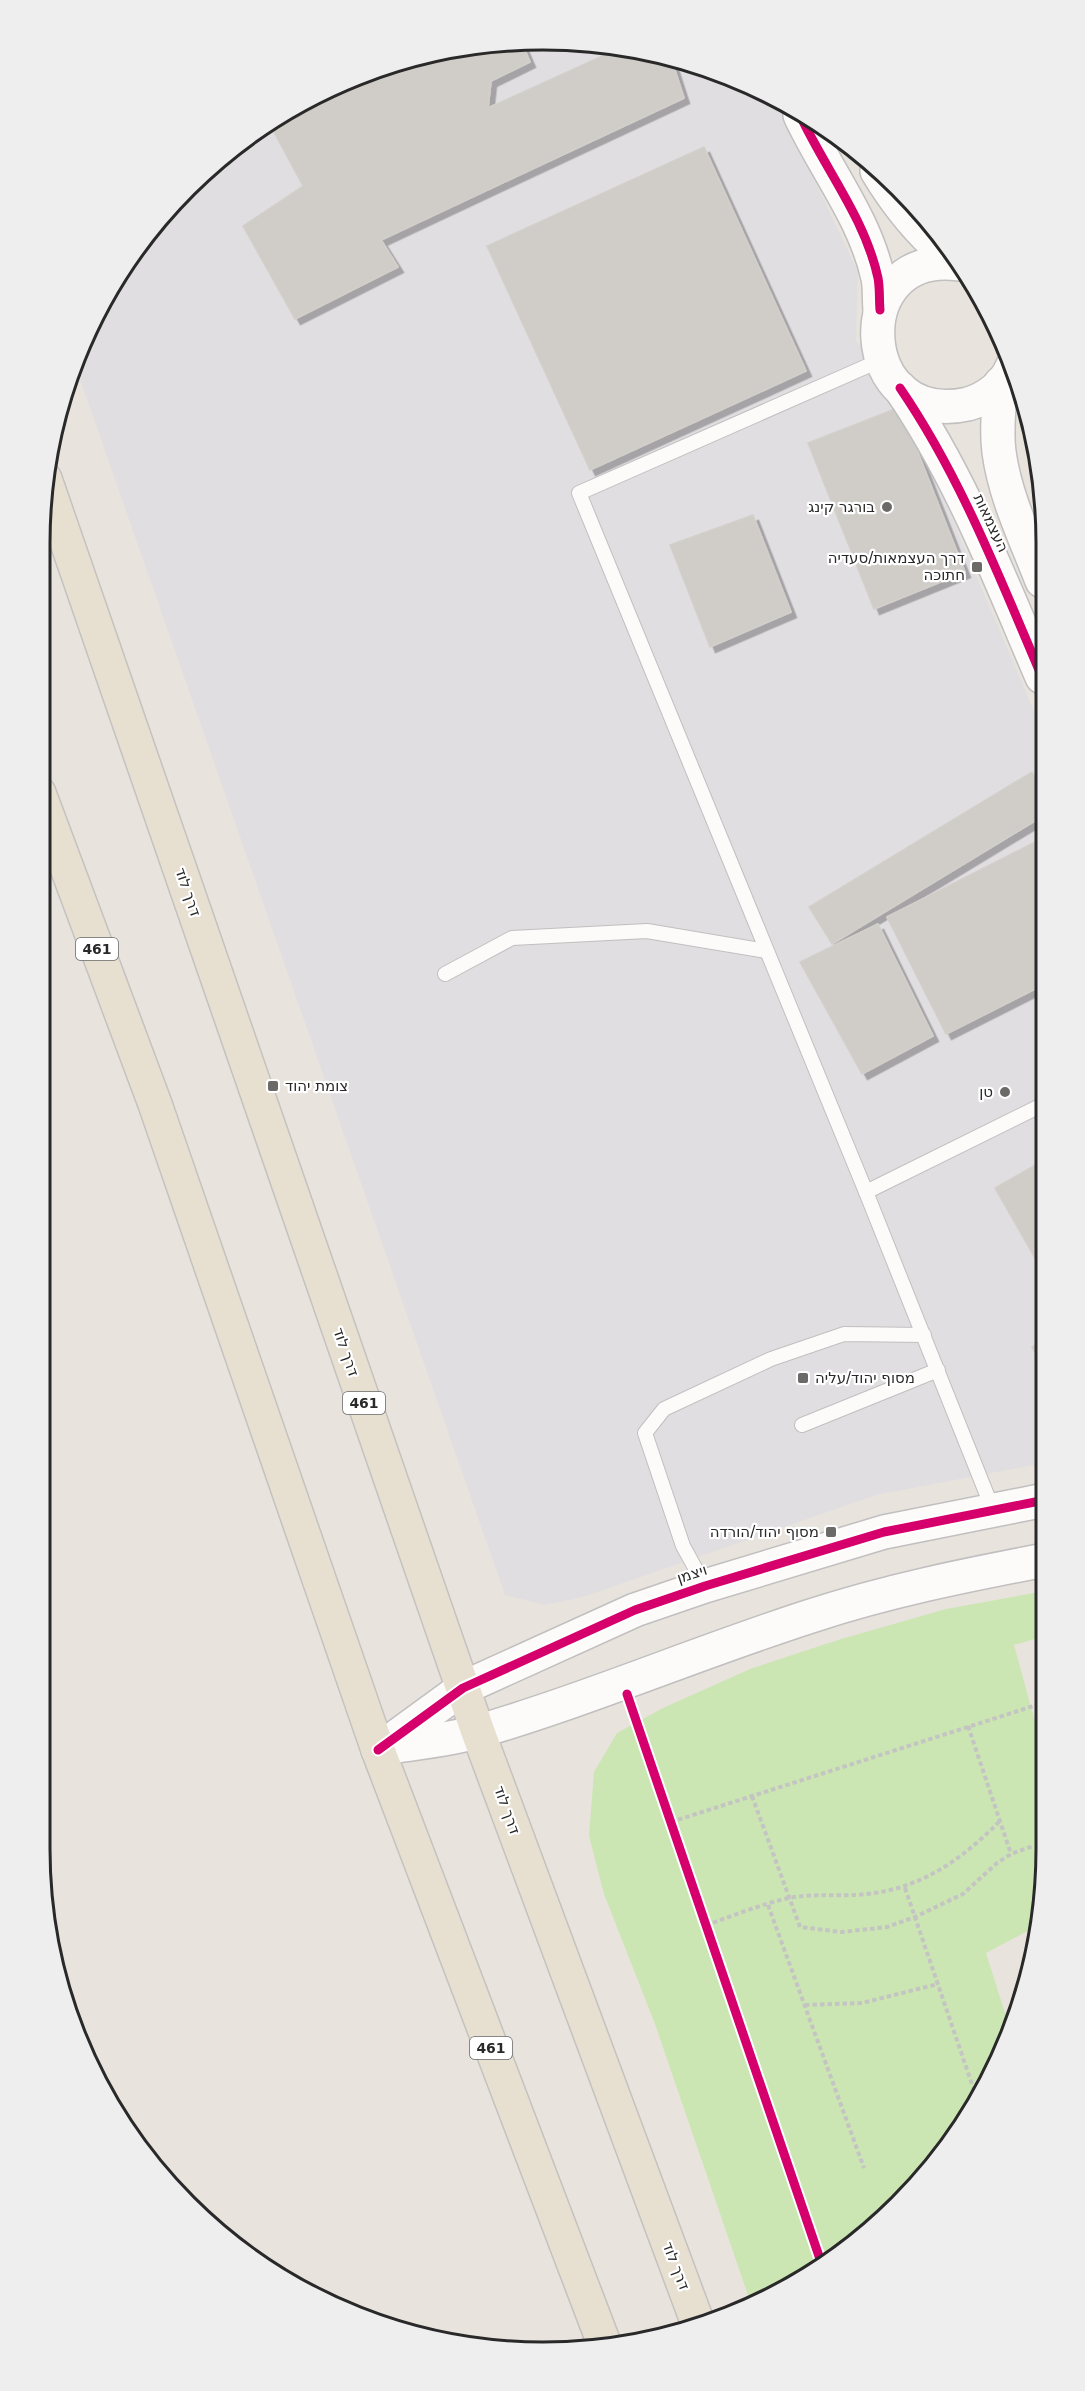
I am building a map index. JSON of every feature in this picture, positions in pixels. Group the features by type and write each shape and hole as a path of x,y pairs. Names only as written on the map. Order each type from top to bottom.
{"main road":[{"name":"דרך לוד","path":"52,499 477,1732 695,2317"},
{"name":"461","path":"50,823 154,1104 378,1750 602,2337"}],"street":[{"path":"805,126 859,224 878,279 880,310 877,343 881,360"},
{"path":"897,201 939,250"},
{"path":"880,310 889,292 903,277 920,267 948,262"},
{"name":"העצמאות","path":"881,360 923,422 950,471 977,526 1036,663"},
{"path":"900,388 915,398 934,406 956,406 976,402 995,390 1006,376"},
{"name":"העצמאות","path":"1007,377 998,416 1002,464 1010,497 1036,564"},
{"name":"ויצמן","path":"378,1750 463,1688 635,1610 705,1586 884,1532 1036,1502"},
{"path":"378,1750 477,1732 659,1671 736,1641 812,1616 948,1578 1036,1562"}],"lane":[{"path":"881,360 579,493 866,1192 993,1510"},
{"path":"445,974 512,938 647,931 766,951"},
{"path":"866,1192 1036,1108"},
{"path":"705,1586 683,1546 645,1434 664,1409 750,1367 844,1334 924,1335"},
{"path":"802,1425 938,1370"}],"path":[{"path":"671,1822 1036,1705"},
{"path":"968,1726 1011,1854"},
{"path":"752,1796 800,1927 842,1932 887,1927 915,1917 963,1894 997,1863 1011,1854 1033,1846"},
{"path":"706,1925 789,1898 867,1894 905,1888 925,1879 961,1856 976,1845 1000,1821"},
{"path":"905,1888 973,2088"},
{"path":"768,1905 864,2168"},
{"path":"805,2005 862,2003 938,1984"}],"shaded area":[{"path":"510,51 575,51 639,59 670,66 731,87 782,112 858,272 856,340 897,396 917,436 1036,716 1036,1465 876,1495 583,1597 544,1605 505,1595 79,376 100,324 151,242 172,217 217,172 242,151 269,133 324,100 415,66 446,59"}],"green space":[{"path":"1036,1593 1036,1639 1014,1645 1036,1725 1036,1848 1031,1913 1028,1931 986,1953 1006,2016 985,2067 969,2095 934,2149 913,2174 868,2219 843,2240 789,2275 748,2296 655,2024 604,1894 589,1836 594,1772 617,1733 663,1708 750,1669 838,1640 946,1609"}],"building":[{"path":"525,51 530,62 491,81 488,108 607,54 674,67 684,98 381,240 398,267 295,319 243,226 303,186 273,130 324,100 415,66 478,54"},
{"path":"704,147 806,371 590,470 487,246"},
{"name":"בורגר קינג","path":"900,407 965,572 874,609 808,443"},
{"path":"753,515 791,612 710,647 670,545"},
{"path":"1032,772 1036,779 1036,820 832,944 809,907"},
{"path":"1036,842 1036,989 946,1034 887,917"},
{"path":"878,924 933,1036 862,1074 800,962"},
{"path":"1036,1165 1036,1260 995,1188"}],"cycle path":[{"path":"806,127 864,235 878,278 880,310"},
{"path":"900,388 922,422 961,493 1036,663"},
{"path":"378,1750 463,1688 635,1610 705,1586 884,1532 1036,1502"},
{"path":"627,1694 819,2256"}],"place":[{"name":"בורגר קינג","path":"887,507"},
{"name":"דרך העצמאות/סעדיה חתוכה","path":"977,567"},
{"name":"צומת יהוד","path":"273,1086"},
{"name":"טן","path":"1005,1092"},
{"name":"מסוף יהוד/עליה","path":"803,1378"},
{"name":"מסוף יהוד/הורדה","path":"831,1532"}]}
